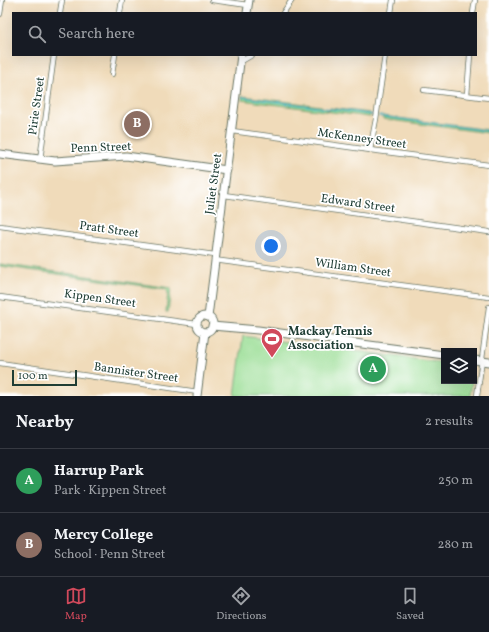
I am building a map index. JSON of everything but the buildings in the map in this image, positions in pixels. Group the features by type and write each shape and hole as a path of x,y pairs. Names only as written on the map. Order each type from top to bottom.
{"street":[{"path":"0,14 2,0"},
{"path":"60,12 62,0"},
{"path":"120,12 122,0"},
{"path":"212,0 248,2 247,12"},
{"path":"283,12 292,0"},
{"path":"391,12 393,0"},
{"path":"473,12 475,0"},
{"name":"Pirie Street","path":"40,160 54,56"},
{"path":"112,74 115,56"},
{"path":"370,150 385,56"},
{"path":"467,95 470,56"},
{"name":"Juliet Street","path":"208,317 241,58"},
{"path":"424,90 489,98"},
{"name":"McKenney Street","path":"232,131 489,165"},
{"name":"Penn Street","path":"0,154 55,161 126,156 227,170"},
{"name":"Edward Street","path":"224,195 489,232"},
{"name":"Pratt Street","path":"0,226 215,257"},
{"name":"William Street","path":"215,257 489,297"},
{"name":"Kippen Street","path":"0,297 197,324"},
{"path":"477,396 485,361 489,307"},
{"path":"201,317 208,317 211,320 212,326 210,330 205,332 198,328 197,324 201,317"},
{"path":"212,326 258,330 441,355"},
{"path":"197,394 205,332"},
{"name":"Bannister Street","path":"0,364 197,394"}],"green space":[{"path":"242,96 321,106 329,111 330,108 370,113 370,117 242,100"},
{"path":"383,116 489,130 489,133 383,119"},
{"path":"0,264 171,288 168,312 166,312 168,292 166,289 0,266"},
{"path":"243,336 441,363 441,384 472,384 470,396 235,396"}],"waterway":[{"path":"242,97 375,115"},
{"path":"379,116 489,131"}],"place":[{"name":"Mercy College","path":"137,124"},
{"name":"Mackay Tennis Association","path":"272,358"},
{"name":"Harrup Park","path":"373,369"}]}
